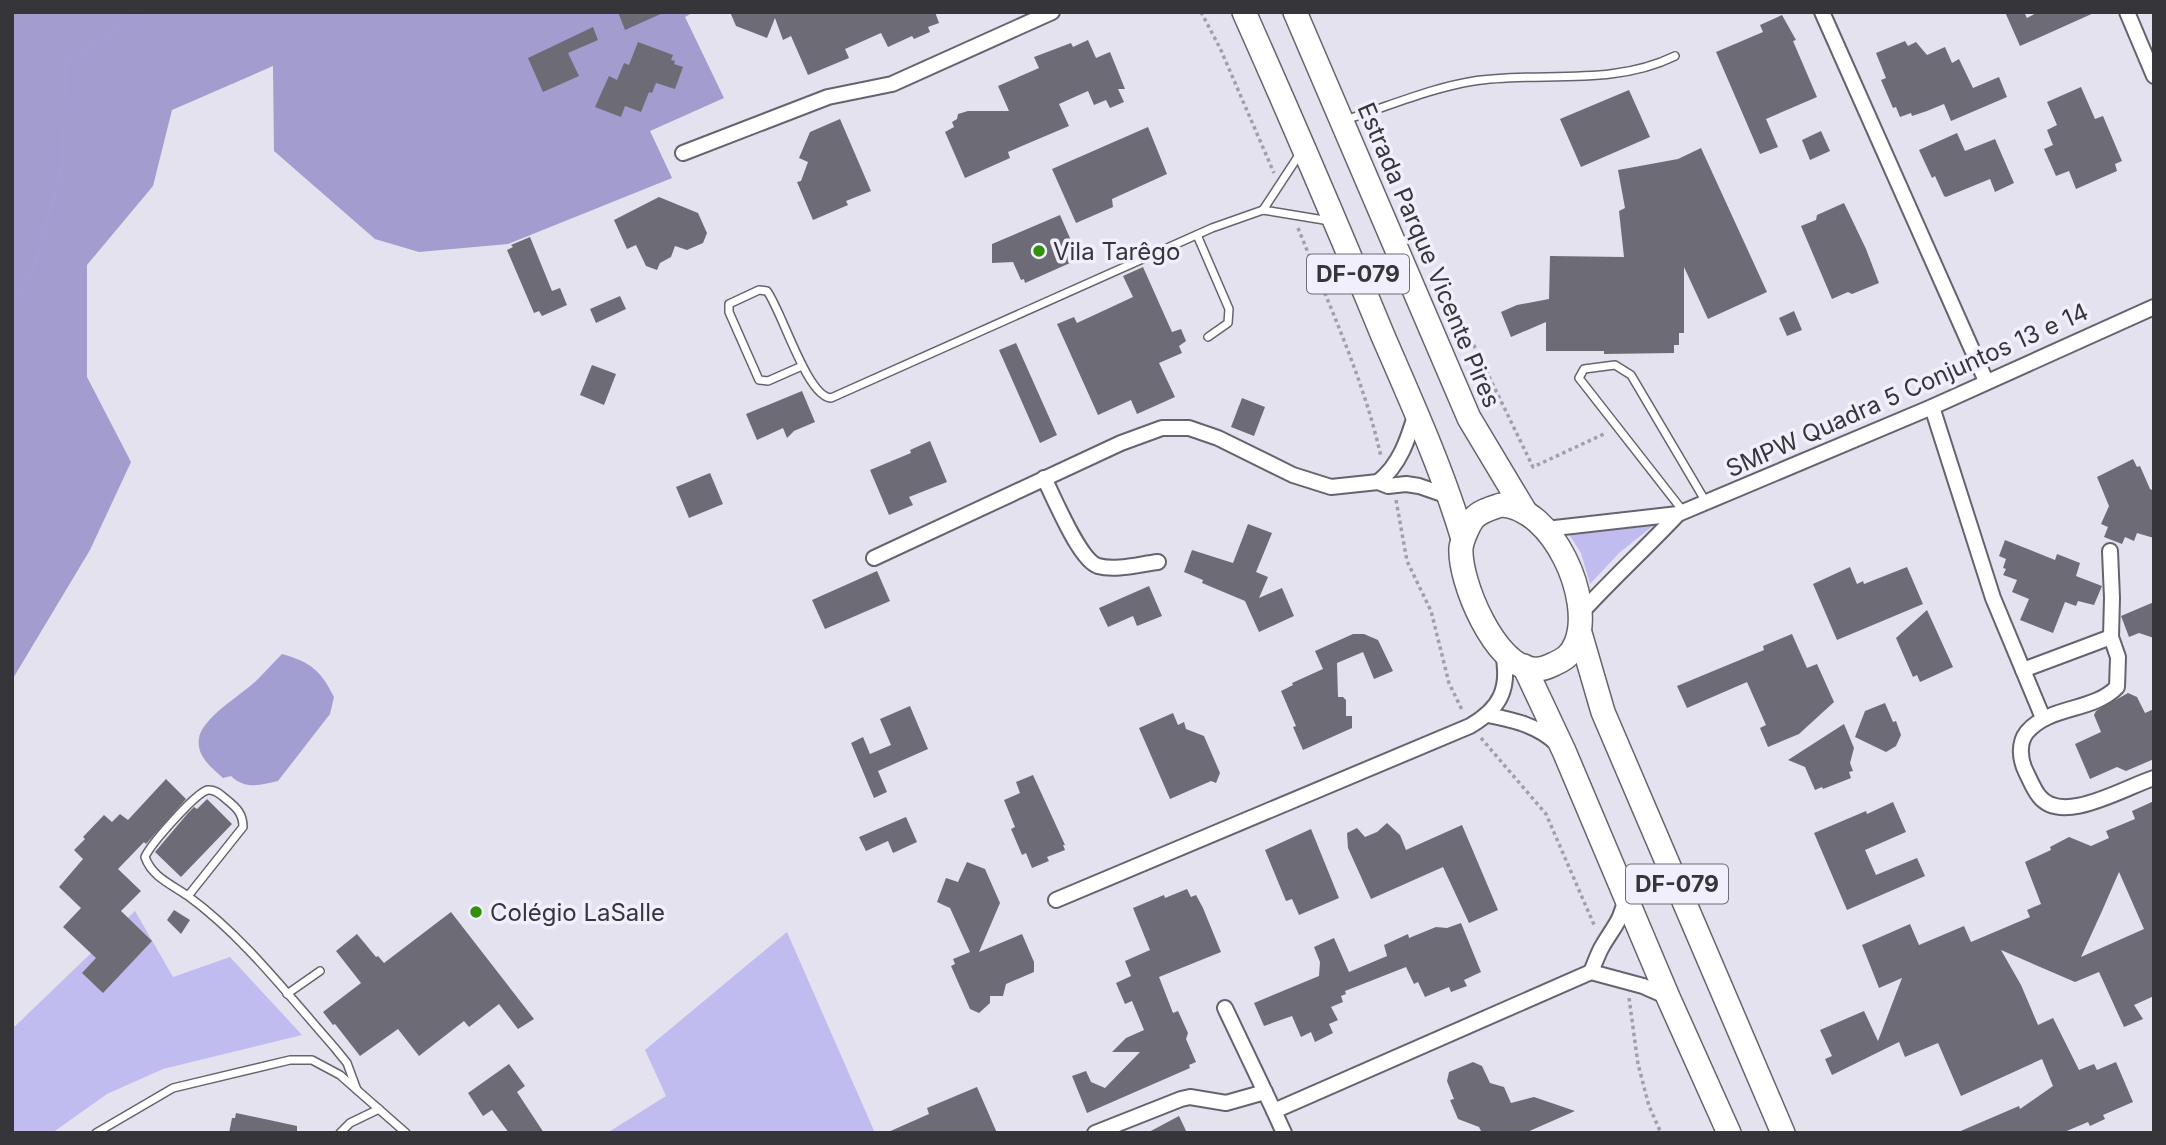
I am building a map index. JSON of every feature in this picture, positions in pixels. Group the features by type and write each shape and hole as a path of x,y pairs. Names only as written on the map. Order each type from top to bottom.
{"main road":[{"name":"DF-079","path":"1244,12 1337,222 1451,497 1463,539 1462,558 1469,596 1484,626 1514,660 1524,666 1564,751 1729,1133"},
{"name":"Estrada Parque Vicente Pires","path":"1295,12 1469,418 1526,513"},
{"name":"DF-079","path":"1463,539 1474,518 1486,510 1501,505 1513,506 1546,529 1568,563 1603,712 1783,1133"},
{"path":"1524,666 1532,670 1563,660 1572,653 1580,623"}],"street":[{"path":"683,153 828,97 892,84 1052,12"},
{"path":"1822,12 1986,381"},
{"path":"2127,12 2154,76"},
{"name":"SMPW Quadra 5 Conjuntos 13 e 14","path":"1546,529 1681,513 1932,407 2154,307"},
{"path":"1932,407 1993,598 2043,718"},
{"path":"1378,482 1397,462 1416,413"},
{"path":"874,558 1140,435 1174,427 1189,428 1218,438 1293,475 1331,487 1378,482 1388,485 1419,485 1451,497"},
{"path":"1044,478 1082,552 1091,563 1101,567 1118,567 1158,562"},
{"name":"SMPW Quadra 5 Conjuntos 13 e 14","path":"1580,623 1608,583 1639,557 1681,513"},
{"path":"2110,551 2111,637 2118,657 2117,687 2110,694 2095,701 2043,718 2027,732 2020,752 2024,768 2039,797 2049,805 2060,808 2071,808 2154,778"},
{"path":"2023,670 2111,637"},
{"path":"1056,900 1470,726 1488,715 1497,703 1507,674 1503,648"},
{"path":"1488,715 1544,732 1564,751"},
{"path":"1591,972 1602,946 1620,921 1625,897"},
{"path":"1274,1111 1591,972 1643,986 1668,997"},
{"path":"1225,1008 1284,1133"},
{"path":"1095,1133 1181,1099 1190,1097 1226,1103 1265,1092"}],"lane":[{"path":"1343,121 1447,86 1477,81 1633,71 1675,56"},
{"path":"1264,210 1304,147"},
{"path":"802,366 768,381 760,380 729,312 729,304 759,290 767,291 802,366 821,394 825,398 831,398 1197,235 1264,210 1337,222"},
{"path":"1197,235 1229,309 1228,323 1208,337"},
{"path":"1681,513 1579,378 1584,369 1615,366 1631,375 1706,502"},
{"path":"188,896 243,827 239,810 217,792 209,790 198,796 150,846 145,857 148,867 228,930 347,1063 357,1090"},
{"path":"286,994 320,971"},
{"path":"96,1133 173,1088 290,1060 312,1060 340,1074 406,1133"},
{"path":"340,1133 350,1123 379,1109"}],"path":[{"path":"1422,304 1448,292 1533,467 1617,428"},
{"path":"1620,981 1629,999 1638,1064 1648,1106 1661,1133"}],"shaded area":[{"path":"12,12 694,12 685,17 724,98 650,131 672,178 508,244 419,252 375,239 274,151 273,66 172,110 153,186 87,265 87,377 131,462 90,550 12,680"},
{"path":"1664,517 1619,553 1590,584 1581,553 1565,528"},
{"path":"282,654 314,668 324,680 334,697 330,714 278,781 248,785 231,776 223,778 202,756 199,738 202,730 214,715 256,681"},
{"path":"135,911 173,977 230,957 302,1035 163,1069 107,1094 52,1133 12,1133 12,1029"},
{"path":"787,932 875,1133 607,1133 666,1096 645,1050"}],"building":[{"path":"618,12 665,12 625,30"},
{"path":"730,12 935,12 939,23 928,27 930,32 914,39 912,36 888,47 881,33 845,49 849,58 808,75 791,36 783,40 775,18 767,38 736,26"},
{"path":"2005,12 2024,12 2027,18 2038,12 2096,12 2020,46"},
{"path":"1782,15 1796,40 1793,41 1817,97 1766,119 1778,147 1760,154 1716,52 1763,32 1760,25"},
{"path":"593,27 598,40 568,53 579,76 543,92 528,58"},
{"path":"1088,40 1096,58 1110,52 1125,89 1118,89 1124,102 1110,108 1106,100 1094,105 1088,91 1059,104 1069,126 1008,152 1010,158 965,178 945,132 954,127 952,122 957,119 958,114 968,111 1009,111 998,86 1039,68 1034,57 1071,43 1073,47"},
{"path":"1905,41 1908,46 1916,42 1927,55 1945,47 1952,63 1959,59 1973,88 1999,77 2007,97 1951,121 1944,104 1912,116 1911,113 1900,117 1896,107 1893,108 1881,80 1886,78 1876,53"},
{"path":"638,42 673,55 671,60 675,61 674,64 683,67 675,89 656,83 641,112 625,106 621,117 595,107 609,76 617,80 624,63 629,65"},
{"path":"2081,87 2095,119 2103,116 2122,161 2115,164 2117,171 2076,189 2069,171 2056,176 2044,149 2053,145 2047,130 2057,125 2047,102"},
{"path":"1629,90 1650,137 1581,167 1560,119"},
{"path":"840,119 871,191 846,201 848,205 813,220 797,182 801,181 808,162 799,158 810,132"},
{"path":"1148,127 1167,174 1112,199 1113,207 1076,223 1052,169"},
{"path":"1821,131 1830,151 1810,160 1802,140"},
{"path":"1957,133 1965,151 1995,139 2014,183 1995,192 1990,179 1944,196 1919,150"},
{"path":"1701,148 1767,292 1708,319 1684,267 1684,333 1679,333 1679,345 1674,345 1674,353 1546,351 1546,322 1511,337 1501,312 1517,305 1549,299 1550,256 1624,257 1619,211 1625,208 1618,170 1678,159"},
{"path":"659,197 698,213 707,233 703,243 687,250 675,246 671,257 660,263 657,270 646,266 636,245 627,249 614,220"},
{"path":"1844,203 1879,283 1832,299 1801,226 1816,220 1817,215"},
{"name":"Vila Tarêgo","path":"1060,215 1079,259 1025,283 1013,262 992,263 992,244"},
{"path":"530,237 552,291 560,288 567,305 542,316 539,311 534,313 507,250 513,247 511,245"},
{"path":"1143,267 1172,332 1181,329 1186,341 1179,346 1182,353 1159,363 1175,397 1137,414 1131,400 1098,415 1057,324 1074,317 1077,323 1133,297 1123,276"},
{"path":"620,296 626,309 596,323 590,309"},
{"path":"1794,311 1802,330 1787,336 1779,318"},
{"path":"1016,343 1057,435 1040,443 999,350"},
{"path":"592,365 616,374 604,405 580,395"},
{"path":"802,391 815,422 794,431 787,438 783,428 757,440 746,414"},
{"path":"1242,398 1265,407 1254,436 1231,427"},
{"path":"930,441 947,482 909,497 913,505 889,515 870,470 911,453 910,450"},
{"path":"2133,459 2137,467 2140,466 2150,489 2154,491 2154,538 2137,533 2134,541 2125,537 2122,544 2104,537 2108,527 2101,524 2109,506 2097,477"},
{"path":"710,473 723,504 689,518 676,487"},
{"path":"1248,524 1272,533 1256,572 1268,577 1259,598 1282,588 1294,616 1259,632 1245,601 1202,583 1203,580 1184,572 1192,550 1233,563"},
{"path":"2005,540 2055,560 2057,554 2080,563 2076,576 2102,586 2094,605 2078,601 2076,606 2065,602 2053,633 2020,620 2029,599 2012,592 2017,580 2003,575 2006,559 1999,556"},
{"path":"1850,567 1857,584 1863,581 1864,584 1907,567 1923,604 1837,640 1813,584"},
{"path":"877,571 890,601 825,629 812,600"},
{"path":"1149,586 1162,616 1137,626 1133,616 1108,627 1099,608"},
{"path":"2154,602 2154,638 2139,633 2129,637 2121,616"},
{"path":"1927,610 1953,667 1920,682 1917,675 1913,677 1896,638"},
{"path":"1353,634 1364,634 1378,640 1393,671 1374,679 1363,652 1337,663 1338,697 1346,700 1346,716 1352,716 1352,728 1303,750 1281,691 1323,669 1315,651"},
{"path":"1792,634 1807,668 1817,664 1834,702 1799,734 1768,747 1760,728 1766,725 1747,682 1687,708 1677,686 1764,650 1763,646"},
{"path":"2128,693 2137,697 2145,713 2154,709 2154,759 2126,771 2117,767 2090,779 2075,744 2101,732 2094,715 2096,711"},
{"path":"1885,703 1901,735 1896,746 1886,752 1855,737 1865,711"},
{"path":"910,706 928,749 878,771 887,792 874,798 851,743 863,737 870,754 891,745 880,719"},
{"path":"1173,713 1178,725 1184,722 1186,729 1204,736 1220,773 1216,783 1211,781 1170,799 1139,728"},
{"path":"1844,724 1854,748 1850,763 1853,771 1849,772 1851,778 1815,790 1805,767 1788,760"},
{"path":"1033,775 1065,850 1047,857 1049,861 1032,868 1026,853 1022,855 1011,829 1015,827 1004,800 1020,793 1016,782"},
{"path":"166,779 186,799 146,844 144,842 118,869 141,891 121,911 152,941 103,993 82,973 96,958 63,927 81,908 59,887 83,859 74,850 104,815 112,822 120,814 128,820"},
{"path":"207,799 232,824 181,877 155,852 188,813 194,807 197,809"},
{"path":"2154,801 2154,996 2134,1005 2143,1019 2124,1027 2099,972 2075,982 2001,950 2021,985 2038,1025 2053,1018 2079,1070 2094,1064 2097,1070 2116,1062 2133,1102 2103,1115 2105,1119 2090,1126 2088,1122 2062,1133 1956,1133 2019,1106 2020,1109 2053,1086 2042,1059 1961,1096 1938,1043 1905,1057 1899,1042 1832,1075 1825,1059 1832,1056 1820,1030 1864,1011 1878,1041 1902,978 1879,988 1862,945 1910,924 1919,945 1964,926 1971,942 2030,917 2027,910 2041,904 2025,862 2051,850 2050,847 2069,837 2091,846 2109,838 2106,831 2135,819 2132,811","holes":["2119,872 2144,929 2081,957"]},
{"path":"1893,802 1906,832 1865,850 1876,875 1917,858 1925,876 1847,910 1814,833"},
{"path":"906,817 917,842 893,853 888,841 866,851 859,837"},
{"path":"1387,823 1400,835 1406,850 1462,825 1498,910 1469,923 1443,867 1371,899 1348,848 1347,833 1357,828 1365,837 1377,832"},
{"path":"1311,829 1339,898 1299,915 1292,899 1286,901 1265,850"},
{"path":"967,862 985,869 1000,903 979,952 1022,934 1034,962 1034,972 1006,984 1003,996 990,996 990,1003 979,1013 970,1009 951,966 955,964 953,959 970,952 950,908 937,902 946,878 958,882"},
{"path":"1187,889 1191,897 1196,895 1221,952 1159,977 1173,1013 1178,1011 1188,1033 1186,1039 1196,1062 1189,1065 1190,1068 1087,1113 1072,1076 1086,1071 1091,1082 1105,1088 1140,1052 1112,1052 1126,1038 1144,1030 1132,1001 1125,1004 1116,983 1131,976 1125,961 1150,950 1133,908"},
{"path":"174,910 190,920 181,934 167,920"},
{"path":"451,912 534,1019 518,1029 499,1004 469,1027 464,1021 419,1056 398,1029 360,1056 323,1012 361,983 336,951 357,934 384,963"},
{"path":"1461,923 1481,972 1464,980 1467,986 1451,992 1449,987 1425,997 1418,982 1414,984 1406,967 1345,991 1346,994 1341,996 1343,1002 1331,1007 1338,1020 1329,1024 1333,1033 1315,1042 1311,1032 1301,1037 1292,1016 1264,1026 1254,1003 1319,976 1320,962 1314,947 1334,938 1349,972 1387,956 1384,945 1408,934 1409,938 1436,927 1447,928"},
{"path":"1473,1062 1482,1066 1490,1083 1504,1087 1511,1103 1534,1097 1575,1111 1525,1133 1482,1133 1479,1127 1458,1119 1450,1100 1454,1099 1447,1081 1449,1072"},
{"path":"509,1064 525,1086 517,1092 544,1133 509,1133 492,1110 483,1116 468,1093"},
{"path":"977,1087 997,1133 886,1133 929,1114 927,1108"},
{"path":"236,1113 297,1126 297,1133 229,1133 232,1118 235,1118"},
{"path":"1179,1116 1187,1133 1147,1133"}],"waterway":[{"path":"12,301 33,270 63,164 65,64 141,12"}],"place":[{"name":"Vila Tarêgo","path":"1039,251"},
{"name":"Colégio LaSalle","path":"476,912"}]}
